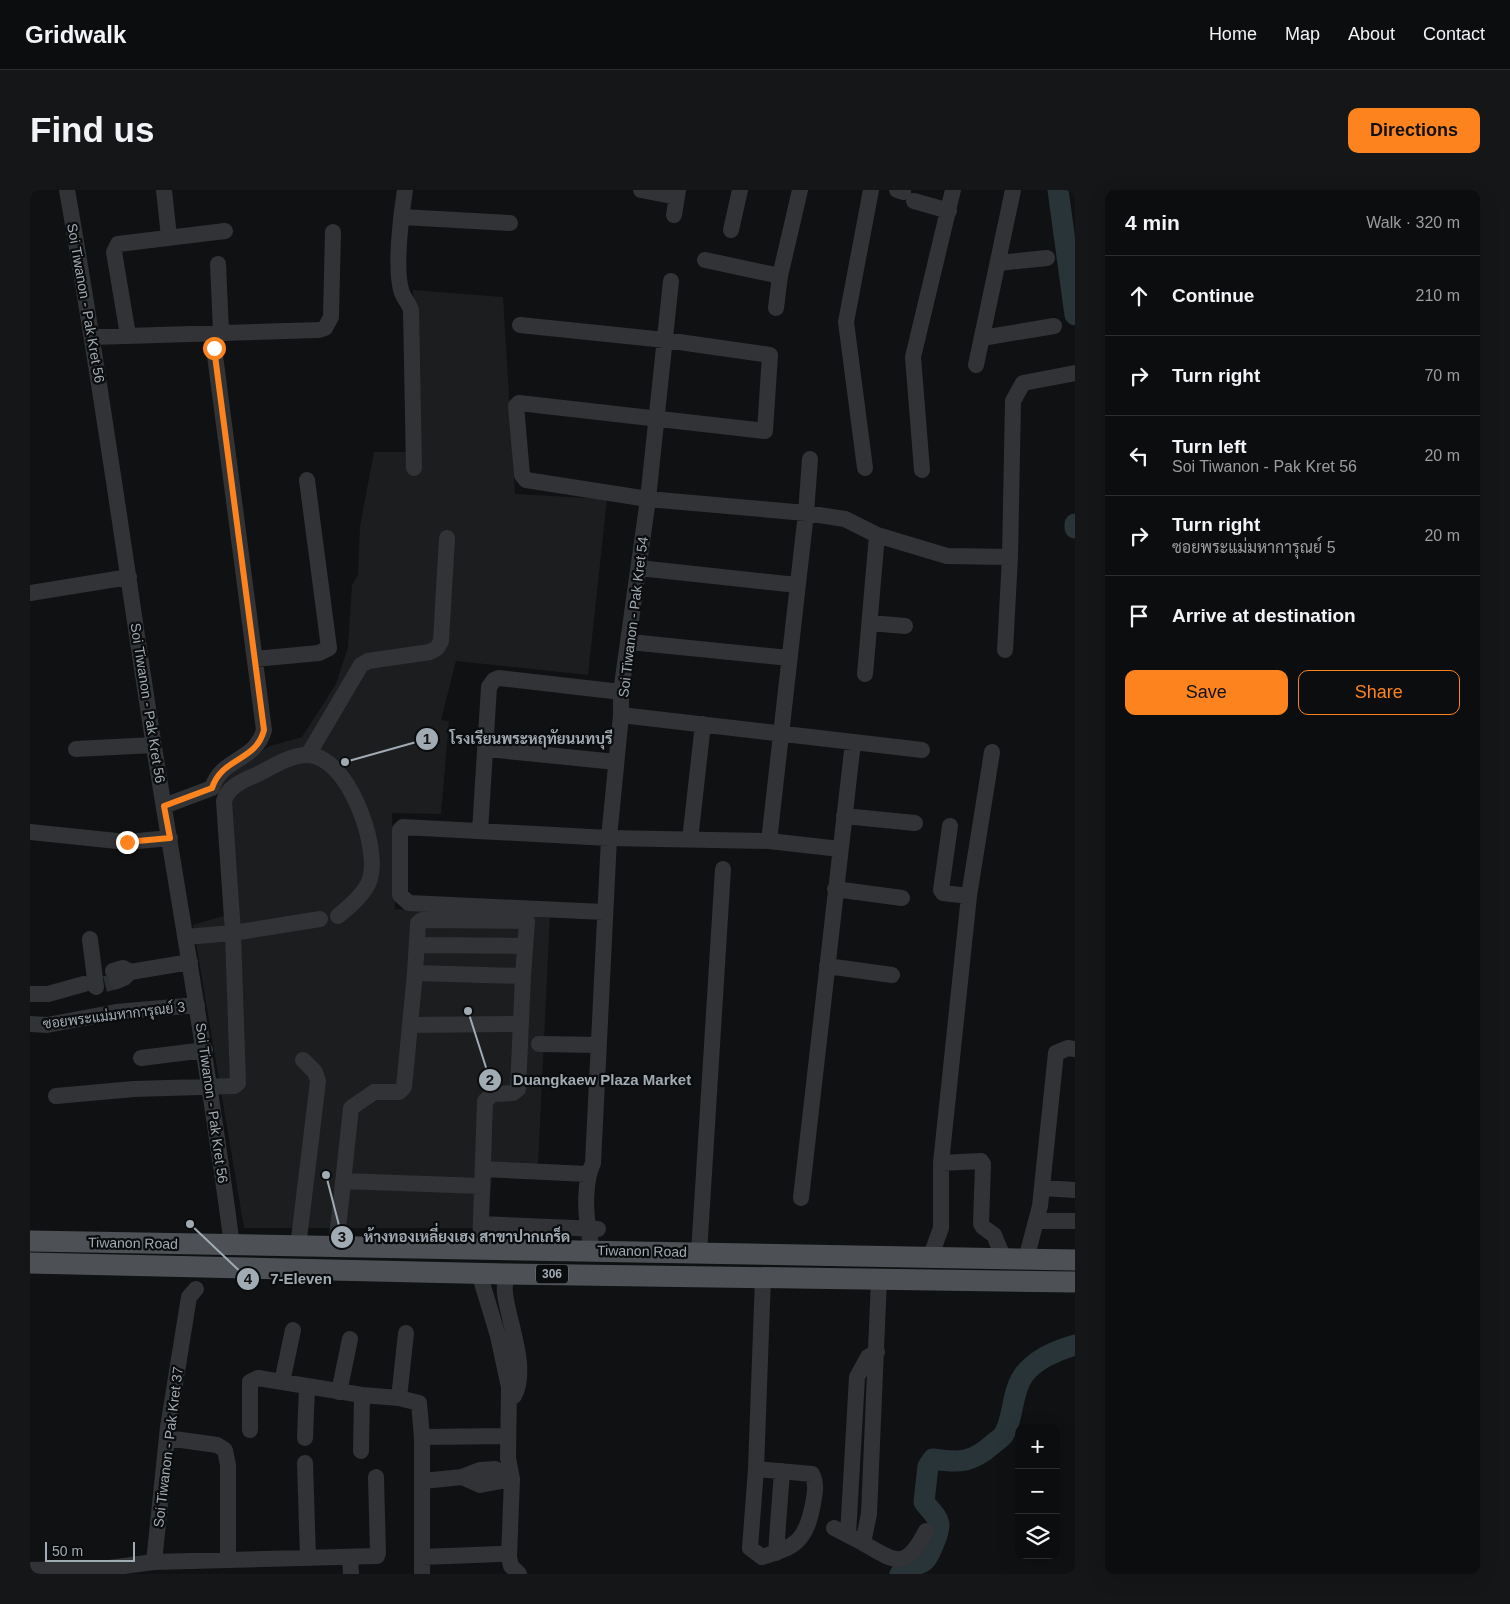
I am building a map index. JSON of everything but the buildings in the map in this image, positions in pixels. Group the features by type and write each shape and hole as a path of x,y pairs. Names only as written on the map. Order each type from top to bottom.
{"main road":[{"name":"Tiwanon Road","path":"30,1241 480,1250 592,1237 699,1253 1075,1260"},
{"path":"764,1277 765,1254"},
{"name":"Tiwanon Road","path":"30,1263 506,1274 1075,1282"}],"street":[{"name":"Soi Tiwanon - Pak Kret 56","path":"67,190 93,337 154,745 211,1087 232,1246"},
{"path":"164,190 169,237"},
{"path":"405,190 399,275 402,293 412,310 414,468"},
{"path":"641,190 678,194 674,215"},
{"path":"731,230 740,190"},
{"path":"776,308 780,276 800,190"},
{"path":"865,468 846,322 871,190"},
{"path":"922,470 913,357 953,190"},
{"path":"976,365 1013,190"},
{"path":"905,194 949,211"},
{"path":"402,218 510,223"},
{"path":"128,335 114,252 118,244 124,241 225,231"},
{"path":"93,337 319,330 325,328 331,317 332,232"},
{"path":"998,263 1047,258"},
{"path":"705,260 780,276"},
{"path":"218,264 221,332"},
{"name":"Soi Tiwanon - Pak Kret 54","path":"592,1237 591,1169 599,1045 604,912 609,838 622,715 621,692 630,642 658,419 671,281"},
{"path":"520,324 665,340 770,355 765,431 522,402 516,406 524,478 648,499 806,513 845,520 877,535 947,556 1010,557"},
{"path":"982,338 1054,326"},
{"path":"164,806 212,788 216,776 256,747 261,740 264,730 214,348"},
{"path":"1005,650 1010,557 1013,401 1023,383 1074,373"},
{"path":"769,841 806,513 810,459"},
{"path":"254,659 319,654 328,648 307,480"},
{"path":"865,674 877,535"},
{"path":"308,755 361,665 368,661 430,652 438,648 441,641 447,538"},
{"path":"639,568 797,585"},
{"path":"30,593 129,577"},
{"path":"870,623 905,626"},
{"path":"630,642 789,658"},
{"path":"480,831 487,749 489,687 494,680 500,678 621,692"},
{"path":"622,715 922,750"},
{"path":"690,840 703,724"},
{"path":"801,1198 853,742"},
{"path":"76,749 154,745"},
{"path":"487,749 616,762"},
{"path":"930,1258 941,1228 941,1163 969,896 992,752"},
{"path":"56,1096 134,1089 234,1086 238,1080 233,933 224,801 226,793 231,788 286,761 308,755 321,759 338,773 356,799 367,826 372,859 370,880 359,896 338,916"},
{"path":"844,816 915,823"},
{"path":"950,826 941,890 944,893 969,896"},
{"path":"604,912 409,903 403,899 400,877 401,828 609,838 769,841 840,849"},
{"path":"30,832 127,842 170,838"},
{"path":"699,1253 723,869"},
{"path":"835,889 902,898"},
{"path":"186,937 233,933 320,919"},
{"path":"336,1247 351,1108 374,1092 399,1092 404,1087 418,923 424,919 527,921 518,1089 513,1093 493,1094 485,1101 480,1250"},
{"path":"90,939 105,979"},
{"path":"417,945 525,946"},
{"path":"30,994 48,994 105,979 190,962"},
{"path":"827,966 892,975"},
{"path":"415,973 523,976"},
{"name":"ซอยพระแม่มหาการุณย์ 3","path":"30,1024 47,1025 116,1012 197,1005"},
{"path":"410,1025 521,1024"},
{"path":"539,1044 599,1045"},
{"path":"1026,1259 1037,1221 1042,1188 1056,1053 1068,1048 1075,1049"},
{"path":"141,1058 205,1050"},
{"path":"298,1247 318,1081 315,1072 303,1060"},
{"path":"941,1163 982,1162 981,1224 994,1235 1004,1259"},
{"path":"483,1169 591,1169"},
{"path":"343,1181 482,1186"},
{"path":"1042,1188 1075,1190"},
{"path":"1037,1221 1075,1222"},
{"path":"481,1224 592,1237"},
{"name":"Soi Tiwanon - Pak Kret 37","path":"154,1562 167,1438 189,1297 196,1289 198,1267"},
{"path":"479,1273 505,1362 509,1387 508,1458 512,1479 508,1557 511,1566 520,1574"},
{"path":"506,1274 505,1292 517,1352 519,1388 509,1407"},
{"path":"756,1469 812,1474 816,1489 805,1535 793,1545 762,1557 750,1548 756,1469 764,1277"},
{"path":"863,1543 869,1514 879,1279"},
{"path":"282,1382 293,1330"},
{"path":"399,1398 406,1333"},
{"path":"339,1392 350,1339"},
{"path":"877,1352 868,1357 857,1377 841,1532 891,1559 898,1560 916,1549 926,1531"},
{"path":"250,1430 250,1382 258,1378 339,1392 399,1398 419,1403 423,1481 422,1574"},
{"path":"305,1438 307,1387"},
{"path":"361,1451 362,1395"},
{"path":"422,1437 508,1436"},
{"path":"167,1438 217,1445 225,1450 228,1465 228,1560"},
{"path":"305,1464 308,1558"},
{"path":"423,1481 462,1477 480,1470 495,1469 512,1479"},
{"path":"776,1553 782,1472"},
{"path":"30,1560 31,1572 109,1571 154,1562 205,1567 228,1560 278,1566 308,1558 373,1556 378,1553 376,1477"},
{"path":"422,1557 500,1554"},
{"path":"350,1557 351,1574"}],"shaded area":[{"path":"413,290 503,297 515,494 607,499 588,675 456,661 441,720 449,721 441,814 392,813 395,909 550,915 538,1165 493,1162 488,1228 244,1228 193,925 230,914 218,778 270,746 302,737 336,684 348,647 352,585 358,575 360,526 374,452 415,452"}],"waterway":[{"path":"1058,190 1075,315"},
{"path":"900,1574 905,1569 926,1559 939,1529 936,1517 924,1502 928,1466 933,1459 958,1461 972,1458 1000,1438 1010,1421 1016,1390 1023,1376 1033,1365 1046,1356 1075,1345"}],"tunnel":[{"path":"105,984 117,981"}],"place":[{"name":"โรงเรียนพระหฤทัยนนทบุรี","path":"345,762"},
{"name":"Duangkaew Plaza Market","path":"468,1011"},
{"name":"ห้างทองเหลี่ยงเฮง สาขาปากเกร็ด","path":"326,1175"},
{"name":"7-Eleven","path":"190,1224"}],"route":[{"path":"127,842 170,838 164,806 212,788 216,776 256,747 261,740 264,730 214,348"}]}
